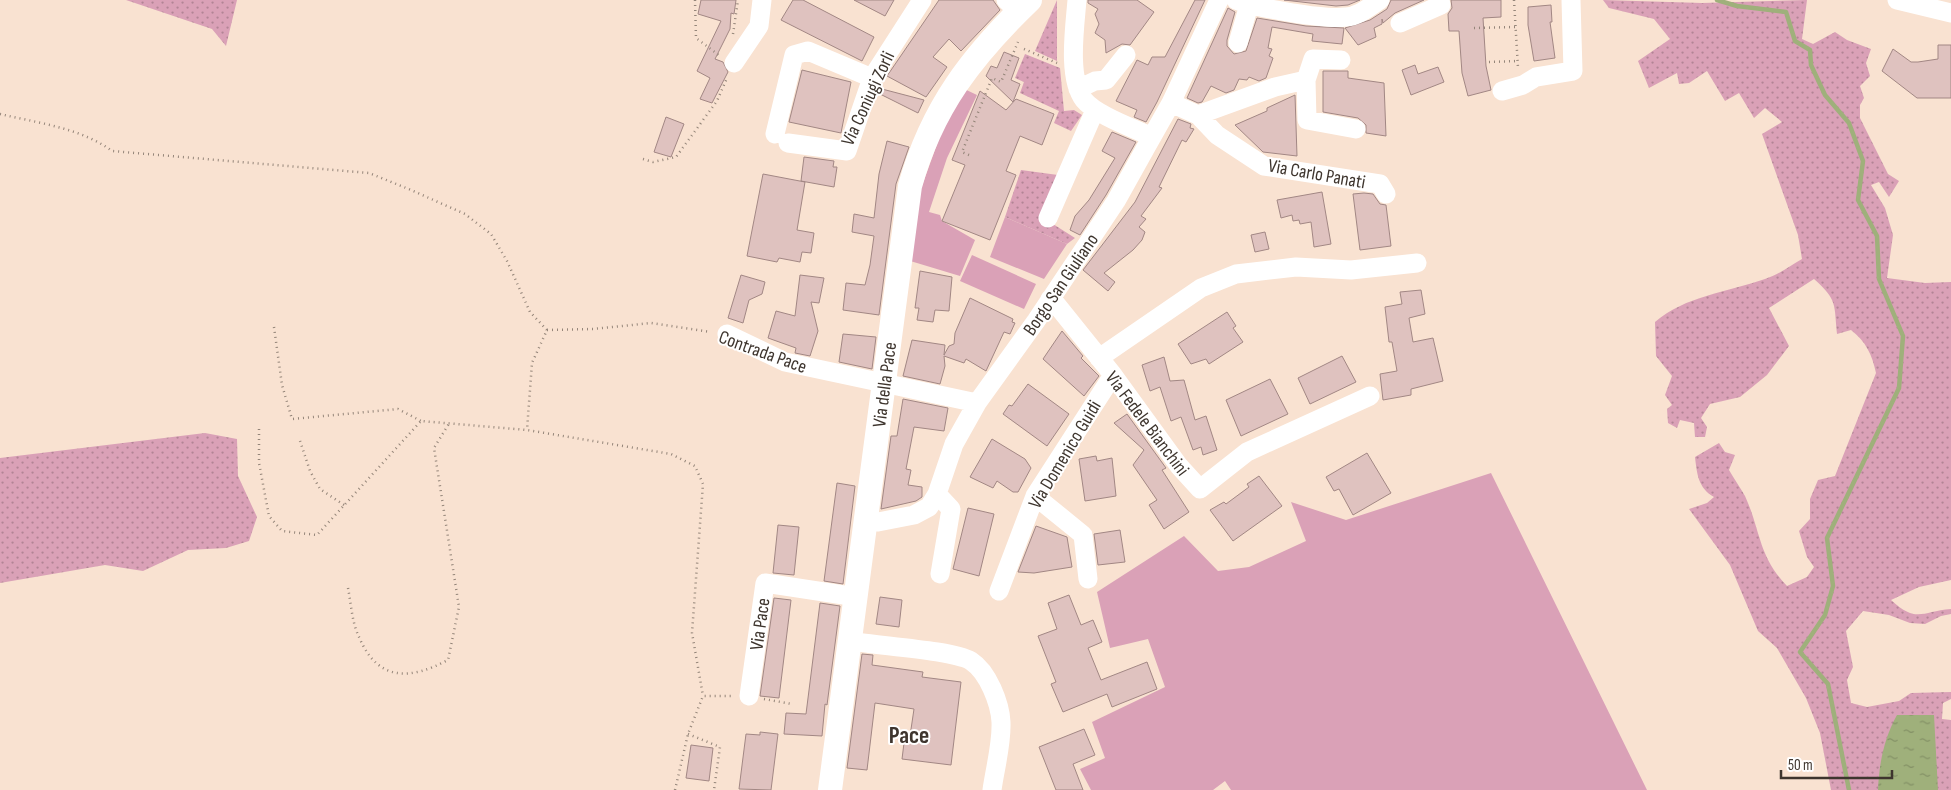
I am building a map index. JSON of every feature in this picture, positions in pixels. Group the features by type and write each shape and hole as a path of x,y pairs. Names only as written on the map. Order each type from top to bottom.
{"main road":[{"name":"Via della Pace","path":"830,790 851,641 902,236 918,159 937,114 969,64 1018,4"}],"street":[{"path":"730,56 759,26 762,0"},
{"name":"Via Coniugi Zorli","path":"872,78 808,51 794,55 782,139 846,151 872,78 909,16 922,0"},
{"path":"1076,0 1074,63 1078,89 1083,100 1094,110 1152,137"},
{"name":"Borgo San Giuliano","path":"866,521 878,522 914,515 929,507 937,494 954,444 977,403 1116,201 1171,103 1219,0"},
{"path":"1238,43 1242,2 1262,9 1334,8 1346,18 1359,14 1380,0"},
{"path":"1400,23 1441,5 1440,0"},
{"path":"1502,92 1523,85 1536,77 1573,70 1570,0"},
{"path":"1897,0 1951,13"},
{"path":"1078,89 1094,81 1106,80 1126,56"},
{"path":"1341,60 1313,59 1306,80 1307,120 1356,129"},
{"path":"1198,115 1275,87 1306,80"},
{"name":"Via Carlo Panati","path":"1171,103 1198,115 1217,135 1264,166 1380,184 1386,194"},
{"path":"1048,218 1094,110"},
{"path":"1098,358 1201,288 1236,274 1296,266 1351,270 1417,263"},
{"name":"Via Fedele Bianchini","path":"1050,299 1112,375 1178,466 1200,489 1247,452 1370,396"},
{"name":"Contrada Pace","path":"727,334 785,362 977,403"},
{"name":"Via Domenico Guidi","path":"999,591 1035,496 1112,375"},
{"path":"937,494 951,509 940,574"},
{"path":"1035,496 1083,534 1088,580"},
{"name":"Via Pace","path":"749,696 765,583 856,597"},
{"path":"851,641 948,654 971,661 984,676 992,690 1001,721 992,790"}],"path":[{"path":"695,0 696,38 721,56 730,56"},
{"path":"643,159 653,162 676,157 717,101 730,56 738,0"},
{"path":"1514,0 1518,70"},
{"path":"1474,28 1515,27"},
{"path":"969,155 962,152 992,78 1001,82 1018,42"},
{"path":"1024,49 1057,64"},
{"path":"1489,62 1518,61"},
{"path":"0,114 98,140 112,151 369,173 465,214 491,234 507,261 530,312 547,330 532,363 527,430"},
{"name":"Contrada Pace","path":"547,330 593,329 651,323 727,334"},
{"path":"274,327 282,385 292,419 398,409 421,421 527,430 671,454 695,466 703,484 692,633 703,696 688,734 675,790"},
{"path":"259,428 259,463 269,516 282,531 317,535 421,421"},
{"path":"348,588 358,636 373,662 393,674 430,669 448,660 460,608 434,448 450,422"},
{"path":"300,441 310,471 320,489 344,505"},
{"path":"703,696 749,696 792,704"},
{"path":"688,734 720,747 714,790"}],"shaded area":[{"path":"126,0 237,0 226,46 212,29"},
{"path":"1057,0 1057,61 1035,51"},
{"path":"1603,0 1702,3 1807,0 1802,39 1813,44 1835,32 1847,40 1871,49 1866,63 1870,76 1860,86 1864,98 1860,105 1860,118 1888,174 1899,181 1889,197 1879,182 1871,185 1885,208 1893,235 1887,278 1925,283 1951,282 1951,580 1919,587 1891,600 1907,612 1914,614 1951,609 1951,614 1941,616 1925,624 1910,623 1889,615 1863,611 1846,631 1853,667 1847,680 1851,703 1867,707 1899,701 1911,693 1951,692 1951,699 1943,703 1942,719 1951,720 1951,790 1831,790 1820,733 1806,698 1777,648 1758,631 1730,565 1689,509 1707,503 1714,497 1701,485 1695,457 1719,443 1725,452 1735,455 1729,470 1745,496 1770,564 1787,586 1807,577 1814,567 1807,557 1799,531 1810,519 1810,499 1818,480 1835,476 1876,373 1873,360 1861,339 1851,330 1837,334 1835,309 1831,298 1814,279 1769,308 1789,346 1767,375 1740,397 1710,404 1701,418 1707,427 1705,437 1695,437 1694,423 1680,420 1677,428 1668,423 1667,409 1672,405 1665,395 1672,376 1656,356 1655,322 1667,313 1693,300 1770,277 1802,259 1798,235 1762,134 1782,122 1765,108 1754,118 1739,93 1725,101 1707,71 1689,83 1679,84 1677,73 1649,88 1638,61 1670,39 1654,19 1609,8"},
{"path":"1025,54 1060,68 1064,111 1074,110 1082,115 1071,131 1054,123 1059,111 1020,93 1024,82 1015,78"},
{"path":"958,86 977,95 947,158 929,212 940,215 942,221 975,240 960,276 907,260 914,208"},
{"path":"1021,170 1058,175 1042,217 1075,238 1067,244 1005,217"},
{"path":"1005,217 1067,244 1044,279 990,257"},
{"path":"972,255 1036,284 1024,309 960,281"},
{"path":"205,433 237,439 238,476 257,517 249,541 226,548 188,550 143,571 105,565 0,583 0,458"},
{"path":"1491,473 1647,790 1231,790 1225,781 1213,790 1091,790 1080,769 1105,758 1092,722 1165,687 1148,639 1110,648 1097,592 1184,536 1218,571 1249,567 1306,541 1291,502 1346,520"}],"water":[{"path":"1897,715 1934,715 1938,790 1878,790 1883,751"}],"building":[{"path":"701,0 736,0 734,14 731,13 730,29 715,59 723,62 728,72 712,103 700,99 710,78 697,71 721,21 698,14"},
{"path":"793,0 803,0 874,37 862,61 781,20"},
{"path":"854,0 894,0 885,16"},
{"path":"939,0 993,0 1000,10 961,51 949,39 933,57 947,67 926,97 887,76"},
{"path":"1088,0 1137,0 1154,12 1130,45 1122,44 1106,53 1105,40 1095,33 1099,24 1095,14 1098,9 1088,3"},
{"path":"1195,0 1205,0 1157,102 1146,122 1134,117 1137,110 1116,101 1137,60 1148,65 1152,57 1165,57"},
{"path":"1284,0 1360,0 1348,5 1336,6"},
{"path":"1391,0 1424,0 1395,13 1383,23 1382,19 1382,24 1374,28 1376,37 1358,45 1345,28 1370,20 1387,9"},
{"path":"1451,0 1501,0 1501,17 1483,18 1486,66 1491,90 1468,96 1462,73 1459,31 1449,31 1448,14 1452,8"},
{"path":"1551,5 1552,22 1550,22 1555,58 1534,61 1528,25 1528,7"},
{"path":"1228,8 1235,12 1227,40 1227,46 1234,54 1246,51 1257,18 1306,26 1344,28 1342,44 1312,41 1313,34 1272,27 1268,48 1272,49 1269,56 1273,58 1266,78 1259,81 1249,77 1247,80 1239,79 1234,90 1226,93 1211,86 1202,102 1198,103 1187,98"},
{"path":"1938,45 1951,45 1951,98 1917,98 1882,71 1893,49 1911,62 1918,62 1938,59"},
{"path":"1004,52 1019,58 1011,80 1020,84 1013,102 986,76 991,66 997,68"},
{"path":"1415,65 1418,74 1438,67 1444,82 1411,95 1402,70"},
{"path":"802,70 851,82 841,133 789,122"},
{"path":"1323,71 1348,71 1348,78 1384,83 1386,136 1366,133 1366,125 1358,118 1323,112"},
{"path":"882,89 924,100 918,113 880,94"},
{"path":"980,91 1006,110 1016,99 1054,114 1042,145 1020,136 1006,171 1016,175 990,240 942,221 965,165 952,160"},
{"path":"1295,95 1297,156 1263,152 1235,125 1267,111 1267,108"},
{"path":"666,117 684,124 671,157 654,152"},
{"path":"1178,119 1191,124 1190,128 1194,129 1186,142 1182,140 1159,187 1162,188 1141,216 1146,219 1139,227 1145,232 1142,240 1133,250 1104,273 1115,282 1108,291 1083,270 1135,202"},
{"path":"1112,132 1136,142 1106,195 1080,235 1070,230 1075,216 1089,200 1115,158 1102,151"},
{"path":"887,141 909,147 896,184 879,315 843,310 846,283 865,285 874,236 852,232 854,214 874,218 879,174"},
{"path":"804,157 834,161 833,167 837,167 834,187 801,181"},
{"path":"763,174 805,182 797,230 814,233 811,253 802,252 800,262 779,258 777,262 747,256"},
{"path":"1322,192 1331,244 1314,247 1311,222 1300,224 1299,220 1293,221 1292,215 1281,218 1277,200"},
{"path":"1353,194 1373,194 1380,204 1386,205 1391,246 1360,250"},
{"path":"1265,232 1269,249 1255,252 1251,235"},
{"path":"920,271 952,277 949,311 935,310 933,322 917,320 919,308 915,308"},
{"path":"741,275 765,282 762,294 749,300 743,323 728,318"},
{"path":"800,275 824,278 819,303 811,302 818,331 810,356 795,353 796,348 768,338 776,311 795,316"},
{"path":"1421,290 1425,314 1409,318 1413,342 1433,338 1443,381 1411,389 1411,395 1383,400 1380,374 1397,371 1392,342 1389,342 1385,307 1402,304 1400,292"},
{"path":"970,298 1013,319 1012,322 1015,323 1010,334 1004,332 986,371 966,359 964,363 944,356 945,366 940,384 903,376 912,340 945,345 944,355 949,346 954,344 955,333"},
{"path":"1227,312 1236,326 1233,328 1243,342 1209,364 1206,359 1191,364 1178,344"},
{"path":"1062,331 1083,356 1081,358 1099,376 1084,396 1043,359"},
{"path":"843,334 876,337 872,369 839,362"},
{"path":"1342,356 1356,382 1310,404 1298,378"},
{"path":"1164,357 1170,381 1184,380 1195,420 1206,416 1217,450 1203,455 1201,447 1193,450 1181,417 1171,421 1160,387 1150,391 1142,365"},
{"path":"1270,379 1288,414 1241,436 1226,400"},
{"path":"1028,384 1069,414 1047,446 1003,414 1009,405 1012,406"},
{"path":"903,399 948,408 944,431 914,427 906,469 911,470 908,485 922,487 922,497 916,501 881,509 891,436 897,436"},
{"path":"1127,414 1166,468 1162,470 1189,512 1164,529 1149,505 1157,500 1133,465 1144,450 1114,423"},
{"path":"992,439 1025,459 1031,468 1018,492 1013,492 997,481 993,488 970,477"},
{"path":"1367,453 1391,493 1353,515 1339,489 1334,491 1326,477"},
{"path":"1096,456 1097,461 1112,458 1116,496 1085,501 1079,459"},
{"path":"1259,476 1282,506 1233,541 1210,510 1224,502 1226,504 1249,487 1247,484"},
{"path":"837,483 855,486 843,584 824,581"},
{"path":"968,508 994,514 979,576 953,569"},
{"path":"778,525 799,527 794,575 773,573"},
{"path":"1036,526 1067,537 1072,567 1034,573 1018,572"},
{"path":"1120,530 1125,562 1098,565 1094,534"},
{"path":"1069,595 1081,625 1093,620 1102,642 1088,648 1101,680 1147,662 1157,689 1112,707 1107,694 1063,712 1051,684 1056,682 1038,636 1057,629 1048,603"},
{"path":"880,597 902,600 899,627 876,624"},
{"path":"774,598 791,600 779,698 760,696"},
{"path":"820,603 840,606 822,736 784,734 786,713 806,714"},
{"path":"862,654 873,655 872,665 923,672 922,677 961,682 951,765 902,759 905,735 910,736 914,709 875,703 867,770 847,768"},
{"path":"1084,729 1095,755 1073,764 1083,790 1056,790 1039,747"},
{"path":"760,732 778,734 771,790 739,789 746,734 760,735"},
{"path":"691,745 713,748 709,781 686,778"}],"waterway":[{"path":"1717,0 1737,6 1786,12 1795,41 1810,50 1811,65 1825,95 1849,123 1863,161 1858,200 1877,236 1879,279 1903,336 1899,388 1827,538 1833,586 1825,615 1800,652 1828,684 1849,790"}],"district":[{"name":"Pace","path":"909,735"}]}
